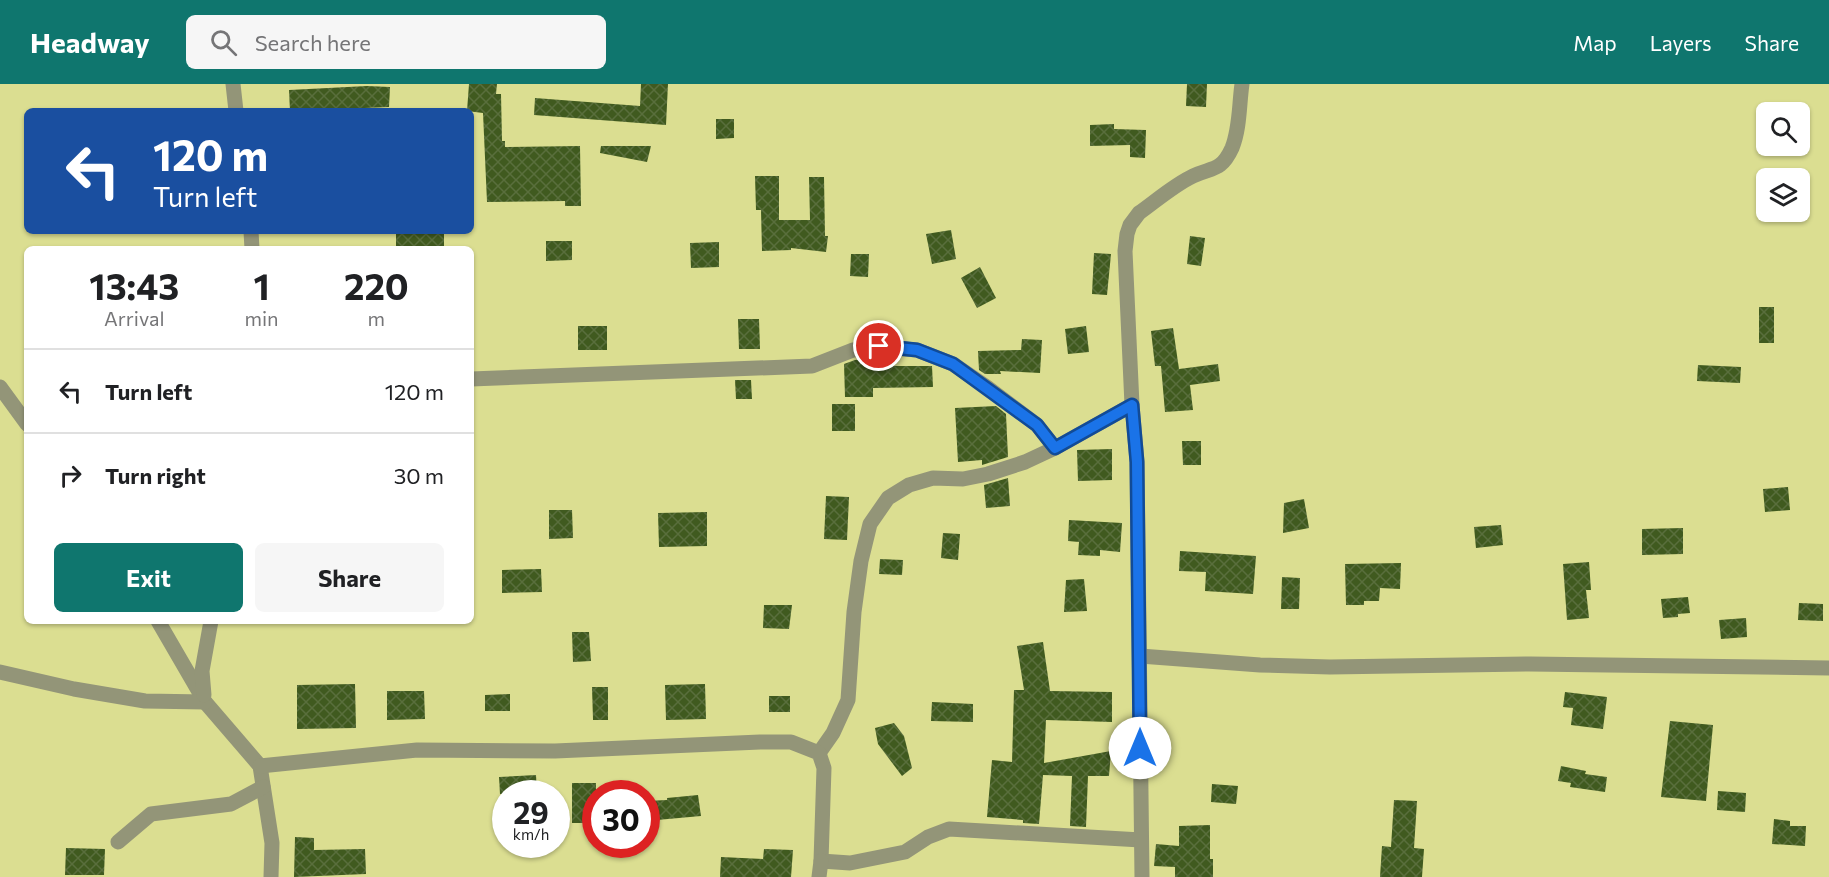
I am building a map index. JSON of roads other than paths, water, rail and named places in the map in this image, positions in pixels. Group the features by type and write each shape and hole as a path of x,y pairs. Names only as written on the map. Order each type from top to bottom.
{"street":[{"path":"233,84 236,108"},
{"path":"1142,877 1137,462 1126,282 1127,234 1133,219 1149,205 1193,176 1215,169 1222,163 1232,148 1235,138 1242,84"},
{"path":"474,379 812,366 853,350 879,346 917,350 953,364 988,388 1037,425 1055,448"},
{"path":"0,387 24,420"},
{"path":"819,753 833,733 848,700 854,612 861,561 870,524 888,498 909,484 933,478 963,479 1025,462 1132,405"},
{"path":"160,624 205,702 260,766 272,843 271,877"},
{"path":"205,702 202,671 210,624"},
{"path":"1140,656 1260,665 1329,667 1530,664 1829,668"},
{"path":"0,672 75,689 145,701 205,702"},
{"path":"260,766 417,750 555,751 760,742 791,742 819,753"},
{"path":"819,753 824,768 819,877"},
{"path":"118,842 151,814 231,804 263,786"},
{"path":"821,861 850,863 905,852 928,837 950,829 1141,840"}]}
